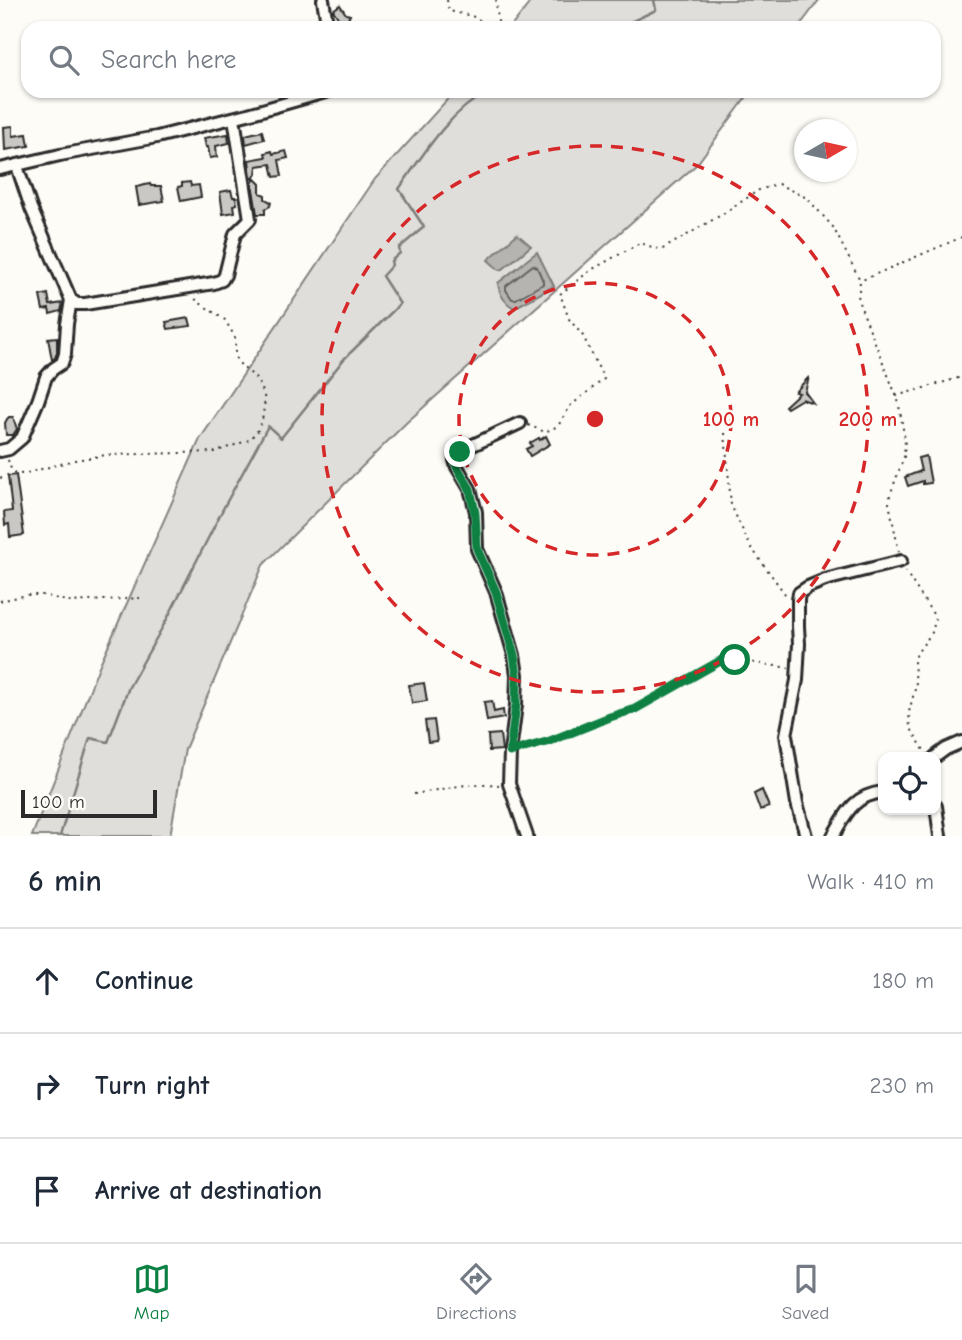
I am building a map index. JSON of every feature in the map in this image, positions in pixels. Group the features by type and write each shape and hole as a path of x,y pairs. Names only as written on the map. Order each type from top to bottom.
{"street":[{"path":"323,0 327,21"},
{"path":"0,169 157,137 309,98"},
{"path":"17,166 31,208 71,300 77,304 214,283 222,280 228,266 235,234 250,219 234,118"},
{"path":"4,450 22,438 46,377 62,362 71,300"},
{"path":"520,423 460,452 455,460 470,489 475,513 477,549 496,592 514,655 517,675 516,705 509,771 511,792 527,836"},
{"path":"806,836 797,803 786,735 798,668 799,593 825,580 901,561"},
{"path":"941,752 962,742"},
{"path":"833,836 855,803 878,793"},
{"path":"937,815 940,836"}],"path":[{"path":"447,0 449,11 481,21"},
{"path":"496,0 498,21"},
{"path":"520,423 545,432 558,426 570,406 604,379 583,336 569,319 560,294 591,270 640,243 661,250 759,190 778,184 807,198 833,227 860,281 858,300 896,396 905,448 889,503 905,571 935,617 933,631 917,653 914,662 916,692 909,720 924,752"},
{"path":"860,281 962,237"},
{"path":"0,478 12,472 23,474 106,455 215,452 249,440 262,421 262,389 254,376 235,357 235,337 225,320 197,301 190,286"},
{"path":"896,396 962,377"},
{"path":"725,433 731,505 750,546 789,600"},
{"path":"4,450 12,472"},
{"path":"0,601 27,595 43,595 70,602 140,598"},
{"path":"510,752 550,741 635,709 722,660 798,668"},
{"path":"414,794 491,784 505,786 511,792"}],"shaded area":[{"path":"532,0 819,0 803,21 516,21"},
{"path":"449,98 746,98 697,164 406,423 263,565 185,749 170,836 32,836 100,664 200,439 375,179"}],"water":[{"path":"517,234 531,246 499,270 488,260"},
{"path":"537,252 554,286 514,308 503,297 498,283"}],"building":[{"path":"340,5 346,14 350,15 347,21 340,21 333,10"},
{"path":"13,126 13,136 27,134 29,146 5,150 4,127"},
{"path":"262,131 264,139 246,144 245,135"},
{"path":"228,134 229,143 216,146 217,157 210,158 204,138"},
{"path":"272,151 273,154 286,151 288,158 279,160 282,176 274,177 271,164 257,166 253,179 249,160 266,157 265,153"},
{"path":"255,179 260,184 260,193 271,202 265,209 265,214 257,214 252,183"},
{"path":"190,182 191,186 199,185 201,197 181,201 178,187 182,186 182,183"},
{"path":"150,184 161,186 164,201 139,205 136,187"},
{"path":"231,190 233,197 236,197 235,212 223,214 220,192"},
{"path":"48,294 50,305 63,303 61,311 50,314 49,309 43,310 40,296"},
{"path":"189,318 191,326 168,329 166,322"},
{"path":"57,337 57,352 52,360 48,338"},
{"path":"809,377 805,392 813,403 802,399 787,408 785,406 799,393 795,392"},
{"path":"9,417 13,417 17,429 13,435 6,435 5,423"},
{"path":"546,436 550,444 530,456 526,449 532,446 530,443"},
{"path":"926,456 931,483 923,484 923,481 908,486 905,477 921,471 918,458"},
{"path":"16,475 24,535 10,537 4,512 12,511 8,476"},
{"path":"424,683 427,701 412,703 409,685"},
{"path":"492,701 494,712 503,710 504,718 487,721 484,702"},
{"path":"434,720 437,741 428,742 425,721"},
{"path":"500,734 502,750 489,751 488,735"},
{"path":"762,790 769,807 760,810 754,794"}],"waterway":[{"path":"633,21 656,10 654,0"},
{"path":"60,836 90,738 108,742 129,687 268,426 281,438 344,359 400,304 382,276 392,265 391,261 400,253 399,248 424,227 399,189 449,122 476,98"}],"route":[{"path":"460,452 455,460 470,489 475,513 477,549 496,592 514,655 517,675 516,705 510,752 550,741 635,709 722,660 735,660"}]}
